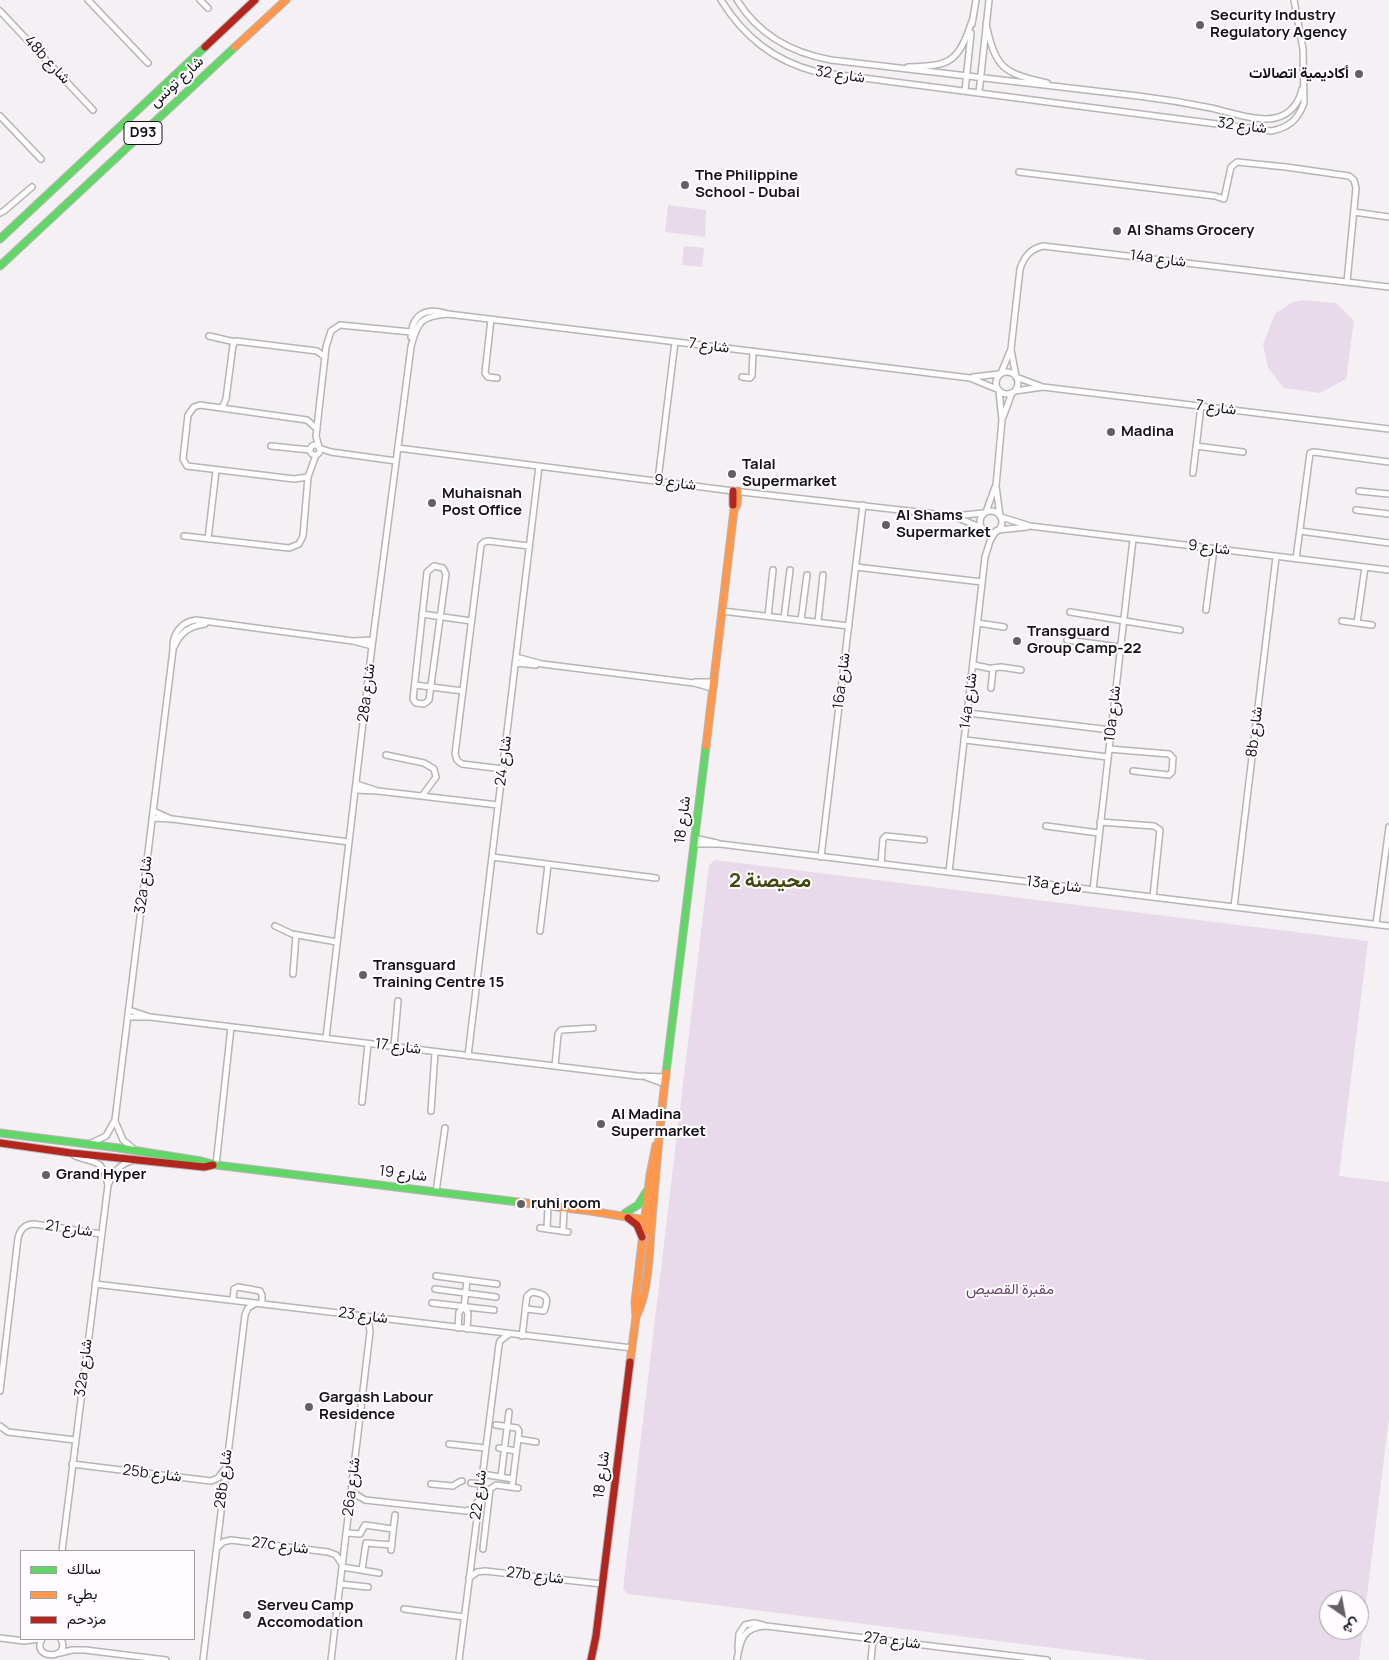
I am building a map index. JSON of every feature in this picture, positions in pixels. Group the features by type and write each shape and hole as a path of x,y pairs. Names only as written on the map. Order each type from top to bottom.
{"street":[{"path":"88,0 148,63"},
{"path":"200,0 208,8"},
{"name":"شارع تونس","path":"0,239 255,0"},
{"name":"شارع تونس","path":"0,266 286,0"},
{"name":"شارع 32","path":"721,0 735,20 754,41 777,58 803,69 830,75 1271,131 1281,129 1296,119 1304,103 1303,86"},
{"name":"شارع 32","path":"737,0 761,29 787,46 801,53 831,60 1161,99 1269,119 1285,114 1292,109 1303,86"},
{"path":"964,91 976,0"},
{"path":"979,93 989,0"},
{"path":"1294,0 1301,32 1303,86"},
{"name":"48b شارع","path":"0,11 94,110"},
{"path":"890,67 932,66 949,61 962,49 972,21"},
{"path":"986,24 994,54 1006,69 1023,78 1074,90"},
{"path":"0,116 41,159"},
{"path":"1019,172 1215,196 1224,199 1231,167 1235,162 1346,175 1352,178 1356,188 1347,282"},
{"path":"0,213 32,187"},
{"path":"1354,212 1389,217"},
{"name":"14a شارع","path":"1000,374 1011,349 1021,265 1028,253 1043,246 1389,287"},
{"path":"184,536 289,548 297,546 303,536 308,477 318,451 316,438 329,334 338,325 411,332 416,320 424,313 435,310 448,314"},
{"name":"شارع 7","path":"448,314 970,378 1000,374"},
{"name":"28a شارع","path":"326,1038 372,643 411,348 414,333 420,322 430,316 448,314"},
{"path":"491,319 485,374 488,377 497,378"},
{"name":"28a شارع","path":"411,332 411,348"},
{"path":"208,336 234,342 240,340 317,351 325,357"},
{"path":"222,408 226,400 234,342"},
{"path":"658,480 675,342"},
{"name":"14a شارع","path":"1011,349 1016,376"},
{"path":"742,377 750,378 752,376 753,351"},
{"path":"996,486 985,513 980,519 982,528 988,532 997,531 1001,526 996,486 1002,420 998,390 995,382 1000,374 1010,372 1016,376 1018,384 1002,420"},
{"name":"شارع 7","path":"1016,376 1043,387 1389,429"},
{"name":"شارع 7","path":"970,378 998,390"},
{"name":"شارع 7","path":"1014,392 1043,387"},
{"path":"998,390 1005,394 1014,392"},
{"path":"308,477 294,479 190,467 185,464 183,459 188,415 191,409 200,406 222,408 307,420 317,429"},
{"path":"1193,473 1201,406"},
{"path":"271,446 310,450 312,454 318,451 331,452 396,461"},
{"path":"310,450 313,446 318,451"},
{"path":"1196,446 1243,452"},
{"name":"شارع 9","path":"398,448 736,491 953,516 985,513"},
{"path":"1296,559 1310,453 1389,462"},
{"name":"شارع 24","path":"468,1056 539,466"},
{"path":"208,539 216,471"},
{"path":"1359,490 1389,494"},
{"name":"شارع 18","path":"636,1317 640,1309 646,1274 649,1218 736,491"},
{"name":"16a شارع","path":"821,857 863,506"},
{"path":"1356,510 1389,514"},
{"path":"985,513 994,511 1000,516"},
{"name":"شارع 9","path":"953,516 982,528"},
{"name":"شارع 9","path":"1000,516 1030,526 1389,570"},
{"name":"شارع 9","path":"997,531 1030,526"},
{"name":"14a شارع","path":"949,872 986,552 997,531"},
{"path":"1300,532 1389,543"},
{"name":"10a شارع","path":"1092,890 1133,539"},
{"path":"502,769 465,764 459,762 456,757 463,691 482,544 488,541 529,546"},
{"path":"1206,610 1214,549"},
{"name":"8b شارع","path":"1234,907 1276,557"},
{"path":"434,566 443,568 446,574 431,687 429,701 424,704 416,703 414,700 422,614 427,572 434,566"},
{"path":"856,567 982,582"},
{"path":"1357,623 1365,567"},
{"path":"768,616 773,570"},
{"path":"784,618 790,570"},
{"path":"801,620 807,575"},
{"path":"818,622 823,575"},
{"path":"722,611 849,626"},
{"path":"1070,612 1180,630"},
{"path":"422,614 472,621"},
{"path":"1342,621 1372,625"},
{"name":"32a شارع","path":"115,1120 173,650 182,632 192,626 208,623 372,643"},
{"path":"978,623 1004,627"},
{"path":"1067,640 1120,648"},
{"path":"516,660 713,685"},
{"path":"974,665 1021,670"},
{"path":"991,688 994,671 992,668"},
{"path":"415,685 463,691"},
{"path":"968,713 1110,730"},
{"path":"965,740 1108,757"},
{"path":"1109,749 1169,754 1173,758 1172,772 1169,775 1133,771"},
{"path":"386,755 424,763 434,769 436,777 422,796"},
{"path":"355,787 498,805"},
{"path":"153,812 172,819"},
{"path":"152,818 349,842"},
{"path":"1100,822 1156,827 1160,830 1153,897"},
{"path":"1046,826 1099,833"},
{"path":"1376,924 1389,828"},
{"path":"881,864 883,839 886,836 924,840"},
{"name":"13a شارع","path":"694,841 1389,926"},
{"path":"492,857 656,878"},
{"path":"540,931 548,865"},
{"path":"275,926 289,934 337,942"},
{"path":"293,974 296,935"},
{"path":"394,1047 398,1001"},
{"name":"شارع 17","path":"129,1010 150,1017"},
{"name":"شارع 17","path":"128,1017 150,1017 666,1080"},
{"path":"215,1165 231,1027"},
{"path":"555,1066 558,1034 561,1030 593,1028"},
{"path":"362,1102 368,1044"},
{"path":"431,1111 435,1052"},
{"path":"89,1144 106,1136 115,1120"},
{"path":"115,1120 118,1132 123,1140 136,1151"},
{"path":"436,1192 445,1128"},
{"name":"شارع 18","path":"591,1660 596,1636 636,1317 635,1305 643,1239 649,1218 648,1188 653,1153 660,1133"},
{"name":"شارع 19","path":"0,1134 201,1160 215,1165"},
{"name":"شارع 19","path":"0,1143 134,1160 204,1166 215,1165 649,1218"},
{"path":"71,1153 101,1165 108,1185"},
{"name":"32a شارع","path":"62,1550 108,1185 112,1174 117,1169 125,1163 134,1160"},
{"path":"643,1239 637,1225 627,1215 640,1202 648,1188"},
{"path":"547,1229 548,1206"},
{"path":"540,1228 566,1232 564,1208"},
{"name":"شارع 21","path":"0,1391 18,1238 22,1230 26,1226 34,1224 101,1234"},
{"path":"436,1276 497,1284"},
{"path":"458,1328 459,1312 464,1307 467,1280"},
{"name":"شارع 23","path":"95,1284 632,1348"},
{"path":"233,1300 234,1289 238,1287 260,1291 262,1295 259,1304"},
{"path":"435,1289 496,1297"},
{"path":"522,1336 528,1295 530,1292 542,1294 546,1297 544,1312 526,1309"},
{"path":"432,1303 494,1310"},
{"name":"28b شارع","path":"203,1660 244,1314 248,1308 259,1304"},
{"path":"464,1307 468,1313 467,1329"},
{"name":"26a شارع","path":"331,1660 370,1332 369,1324 363,1316"},
{"name":"شارع 22","path":"459,1660 499,1345 509,1334"},
{"path":"501,1477 502,1449 509,1412"},
{"path":"483,1549 490,1489 496,1485 515,1488 513,1479 518,1430 496,1424"},
{"path":"0,1426 8,1432 75,1440"},
{"path":"518,1440 536,1442"},
{"path":"449,1444 485,1448"},
{"path":"502,1449 516,1451"},
{"name":"25b شارع","path":"72,1464 211,1481 220,1477 226,1468"},
{"path":"482,1474 513,1479"},
{"path":"431,1484 453,1486 462,1482"},
{"path":"471,1483 481,1484"},
{"path":"352,1490 365,1500 466,1511 474,1508 478,1500"},
{"path":"362,1570 366,1543 391,1548 395,1516"},
{"path":"347,1532 360,1534 365,1525 394,1529"},
{"name":"27c شارع","path":"216,1549 223,1542 231,1540 309,1549 331,1553 337,1557 342,1566"},
{"path":"342,1566 379,1573"},
{"name":"27b شارع","path":"469,1578 477,1572 485,1570 602,1584"},
{"path":"340,1584 368,1587"},
{"path":"404,1609 464,1617"},
{"name":"27a شارع","path":"738,1658 738,1638 742,1628 745,1625 754,1623 1007,1658 1047,1660"},
{"name":"شارع 18","path":"595,1660 596,1636"},
{"path":"0,1638 24,1641 32,1640"},
{"path":"871,1660 874,1639"},
{"path":"41,1640 43,1660"},
{"path":"58,1656 63,1648 61,1640"},
{"path":"41,1650 48,1657 58,1656 72,1650 85,1650 166,1660"}],"green space":[{"path":"668,205 706,210 705,237 665,232"},
{"path":"684,246 704,248 702,267 682,265"},
{"path":"1303,300 1336,303 1354,321 1346,379 1320,393 1284,388 1268,368 1263,344 1275,314 1291,303"},
{"name":"مقبرة القصيص","path":"715,860 1368,941 1339,1176 1389,1182 1389,1418 1368,1590 1319,1590 1319,1640 1361,1640 1359,1660 1149,1660 628,1594 623,1589 709,865"}],"traffic: fast":[{"path":"0,239 205,47"},
{"path":"0,266 235,47"},
{"path":"666,1073 706,746"},
{"path":"0,1133 119,1148 216,1165 518,1202"},
{"path":"625,1213 638,1205 646,1192"}],"traffic: slow":[{"path":"235,47 286,0"},
{"path":"706,746 734,510 737,505 738,491"},
{"path":"636,1317 641,1306 648,1269 666,1073"},
{"path":"630,1362 650,1175 656,1145"},
{"path":"518,1202 652,1221"}],"traffic: jam":[{"path":"205,47 255,0"},
{"path":"733,491 733,505"},
{"path":"0,1143 71,1153 204,1167 213,1165"},
{"path":"628,1218 637,1225 642,1237"},
{"path":"591,1660 596,1636 630,1362"}],"place":[{"name":"Security Industry Regulatory Agency","path":"1200,25"},
{"name":"أكاديمية اتصالات","path":"1359,74"},
{"name":"The Philippine School - Dubai","path":"685,185"},
{"name":"Al Shams Grocery","path":"1117,231"},
{"name":"Madina","path":"1111,432"},
{"name":"Talal Supermarket","path":"732,474"},
{"name":"Muhaisnah Post Office","path":"432,503"},
{"name":"Al Shams Supermarket","path":"886,525"},
{"name":"Transguard Group Camp-22","path":"1017,641"},
{"name":"Transguard Training Centre 15","path":"363,975"},
{"name":"Al Madina Supermarket","path":"601,1124"},
{"name":"Grand Hyper","path":"46,1175"},
{"name":"ruhi room","path":"521,1204"},
{"name":"Gargash Labour Residence","path":"309,1407"},
{"name":"Serveu Camp Accomodation","path":"247,1615"}],"district":[{"name":"محيصنة 2","path":"770,881"}]}
